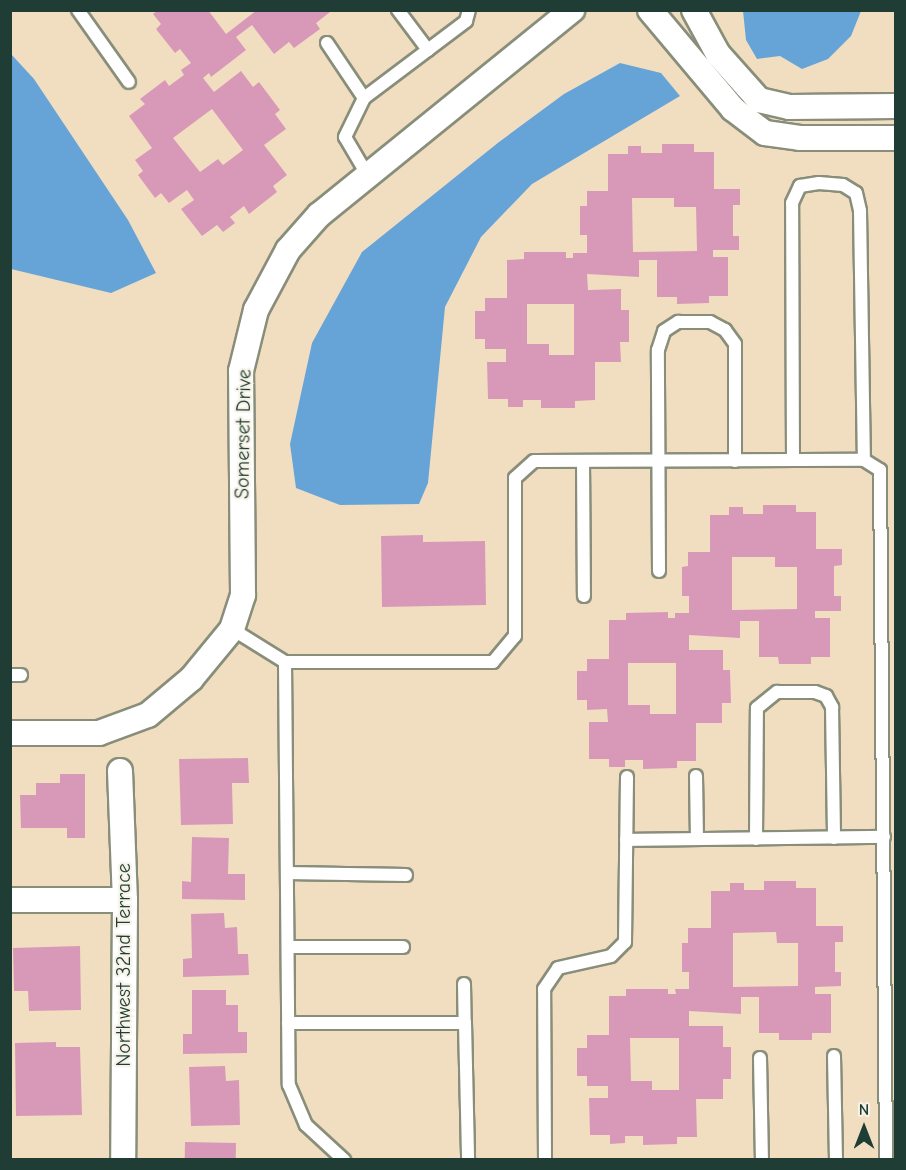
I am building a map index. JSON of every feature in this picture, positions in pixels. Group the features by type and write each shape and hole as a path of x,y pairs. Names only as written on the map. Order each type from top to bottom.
{"street":[{"name":"Somerset Drive","path":"10,733 99,733 148,715 191,680 232,629 243,595 242,371 256,310 288,250 319,215 572,10"},
{"path":"650,10 733,109 765,134 800,138 896,138"},
{"path":"694,10 718,54 759,100 789,107 896,106"},
{"name":"Northwest 32nd Terrace","path":"120,771 125,900 123,1160"},
{"path":"10,900 125,900"}],"lane":[{"path":"78,10 129,82"},
{"path":"398,10 428,50"},
{"path":"368,176 345,138 364,98 466,21 469,10"},
{"path":"327,43 364,98"},
{"path":"793,460 792,203 800,186 819,183 843,185 849,189 856,194 860,211 864,460"},
{"path":"659,571 658,350 664,331 678,322 710,322 725,330 735,344 735,461"},
{"path":"232,629 285,662 493,662 515,636 515,478 534,461 864,460 880,470 886,1160"},
{"path":"583,461 584,596"},
{"path":"285,662 289,1085 306,1125 344,1160"},
{"path":"756,839 758,708 777,692 826,696 832,707 834,838"},
{"path":"696,776 697,839"},
{"path":"545,1160 544,989 558,968 611,956 625,942 627,777"},
{"path":"626,840 884,837"},
{"path":"287,873 406,875"},
{"path":"288,947 403,947"},
{"path":"464,984 468,1160"},
{"path":"288,1023 465,1023"},
{"path":"834,1056 836,1160"},
{"path":"760,1058 762,1160"}],"water":[{"path":"743,10 861,11 851,36 828,59 802,69 780,56 757,59 746,40"},
{"path":"11,54 34,79 128,220 156,273 111,293 11,269"},
{"path":"620,63 661,73 680,96 532,184 481,237 445,307 428,483 419,504 340,505 296,488 290,444 312,343 362,252 499,142 564,94"}],"building":[{"path":"158,10 208,10 226,34 257,10 330,12 316,23 320,29 294,48 289,42 274,54 252,25 236,37 246,50 211,77 209,73 203,78 214,92 241,71 253,87 259,82 280,110 275,114 286,129 264,145 287,175 273,186 277,192 249,214 244,206 230,217 235,223 223,232 217,225 202,236 181,209 194,200 187,190 169,203 161,193 155,198 138,175 143,171 135,160 152,148 129,116 145,104 140,99 165,80 169,86 184,75 181,70 191,63 180,49 175,53 156,29 161,24 153,14","holes":["212,109 243,150 223,165 218,159 200,172 173,138"]},
{"path":"662,144 694,144 694,152 714,152 714,189 740,189 740,205 733,205 733,236 739,236 739,250 713,250 713,257 728,257 728,296 709,296 709,303 677,304 677,297 657,297 657,260 639,260 639,277 587,274 588,290 621,289 621,310 629,310 629,342 620,342 621,362 595,362 595,400 575,401 575,408 541,408 541,400 523,400 523,407 508,407 508,399 488,399 487,362 506,362 506,349 485,349 485,339 475,339 475,311 485,311 485,298 507,298 507,260 524,259 524,252 566,252 566,258 573,258 573,253 587,253 587,235 580,235 580,206 587,206 587,191 608,191 608,154 628,154 628,146 641,146 641,153 662,153","holes":["632,198 674,198 674,207 696,207 697,251 633,252","527,304 574,304 574,355 549,355 549,344 527,344"]},
{"path":"763,505 796,505 796,512 816,512 816,549 842,549 842,565 834,566 834,596 841,596 841,611 815,611 815,618 830,618 830,657 811,657 811,664 779,664 778,657 759,657 759,621 740,621 740,638 689,635 689,650 723,650 723,670 730,670 731,703 722,703 722,723 696,723 696,761 677,761 677,768 643,769 643,760 625,760 625,767 609,767 609,759 589,759 589,722 608,722 607,709 587,710 587,700 577,700 577,671 587,671 587,659 609,659 609,620 626,620 626,613 668,612 668,618 675,618 675,613 689,613 689,596 682,596 682,567 688,566 688,552 710,552 710,515 729,515 729,507 743,507 743,514 763,514","holes":["732,557 775,557 775,567 797,567 797,609 732,610","628,663 676,663 676,714 650,714 650,705 628,705"]},
{"path":"423,535 423,542 485,541 486,605 382,607 381,536"},
{"path":"248,758 249,783 232,783 233,824 181,825 179,759"},
{"path":"60,774 85,774 85,838 67,838 67,828 21,828 20,795 36,795 36,783 60,783"},
{"path":"192,837 229,838 228,874 245,874 245,900 182,899 182,881 191,882"},
{"path":"764,881 796,881 796,888 816,888 816,926 843,926 843,942 835,942 835,972 841,972 841,986 815,987 815,994 831,994 831,1033 812,1033 812,1040 779,1040 779,1033 759,1033 759,997 741,997 741,1014 689,1011 689,1026 723,1026 723,1047 731,1047 731,1079 723,1079 723,1099 696,1099 697,1137 677,1137 677,1144 643,1145 643,1136 625,1136 625,1143 610,1144 610,1135 590,1135 589,1098 608,1098 608,1086 587,1086 587,1076 577,1076 577,1048 587,1048 587,1035 609,1035 609,996 626,996 626,989 668,989 668,994 676,994 675,989 689,989 689,972 682,972 682,943 688,943 688,928 711,928 711,891 730,891 730,883 744,883 744,890 764,890","holes":["776,932 777,943 798,943 798,986 733,987 733,933","630,1038 679,1038 679,1090 652,1090 652,1081 631,1081"]},
{"path":"224,913 225,928 237,927 238,954 248,954 249,975 183,977 183,959 192,958 191,914"},
{"path":"80,946 81,1010 29,1011 28,991 14,991 13,948"},
{"path":"192,990 226,990 226,1005 238,1005 238,1032 247,1032 247,1053 183,1054 183,1034 192,1034"},
{"path":"56,1042 56,1047 80,1047 82,1115 16,1116 15,1043"},
{"path":"225,1066 226,1081 239,1080 240,1125 191,1126 189,1067"},
{"path":"185,1142 236,1143 236,1160 185,1160"}]}
